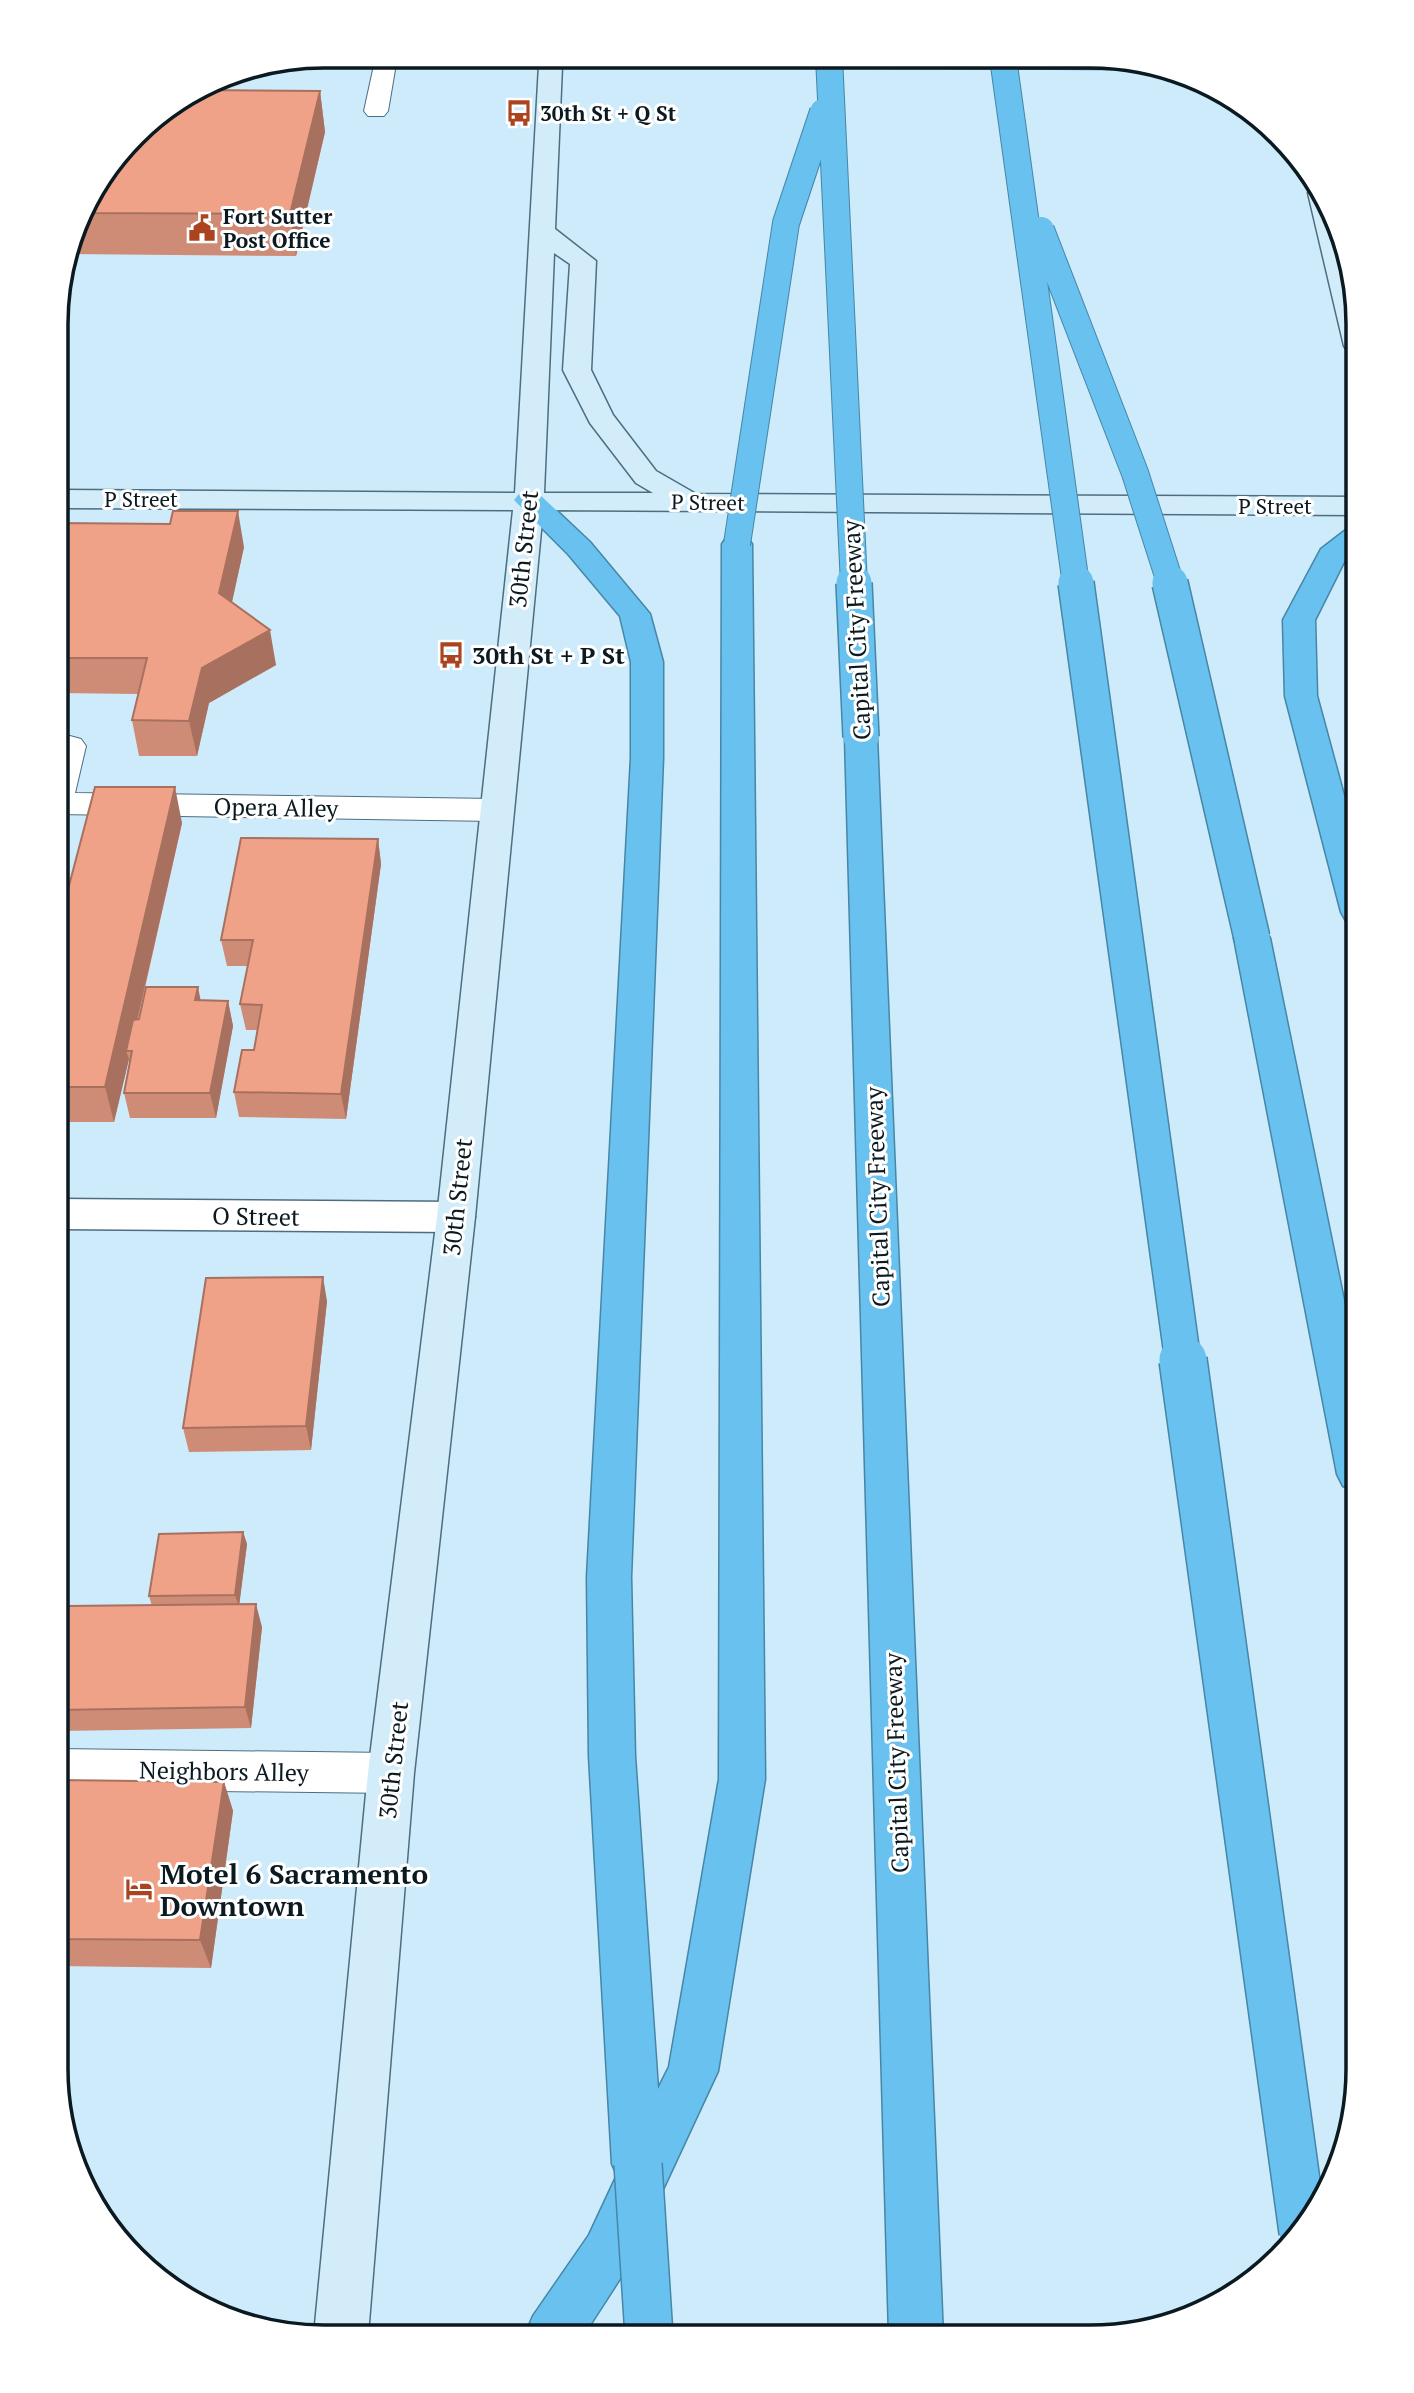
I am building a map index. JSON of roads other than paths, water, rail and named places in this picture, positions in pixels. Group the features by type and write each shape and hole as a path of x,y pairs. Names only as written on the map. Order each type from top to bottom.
{"highway":[{"name":"Capital City Freeway","path":"829,68 861,737 916,2325"},
{"path":"1004,68 1301,2214"},
{"path":"559,2325 607,2253 693,2071 742,1780 737,544 786,223 830,90"},
{"path":"1018,168 1135,473 1172,589 1252,938 1346,1413"},
{"path":"529,500 579,548 635,614 647,662 646,772 609,1577 611,1756 648,2325"},
{"path":"1346,544 1332,555 1299,620 1301,696 1346,867"}],"main road":[{"name":"30th Street","path":"342,2325 391,1773 456,1217 495,810 529,500 550,68"},
{"path":"542,232 583,261 577,370 600,417 646,477 689,502"},
{"name":"P Street","path":"68,499 1346,506"}],"street":[{"name":"O Street","path":"68,1214 456,1217"}],"lane":[{"path":"376,111 384,68"},
{"path":"68,754 70,746"},
{"name":"Opera Alley","path":"68,803 495,810"},
{"name":"Neighbors Alley","path":"68,1769 391,1773"}],"place":[{"name":"30th St + Q St","path":"519,113"},
{"name":"Fort Sutter Post Office","path":"202,228"},
{"name":"30th St + P St","path":"451,655"},
{"name":"Motel 6 Sacramento Downtown","path":"139,1889"}]}
